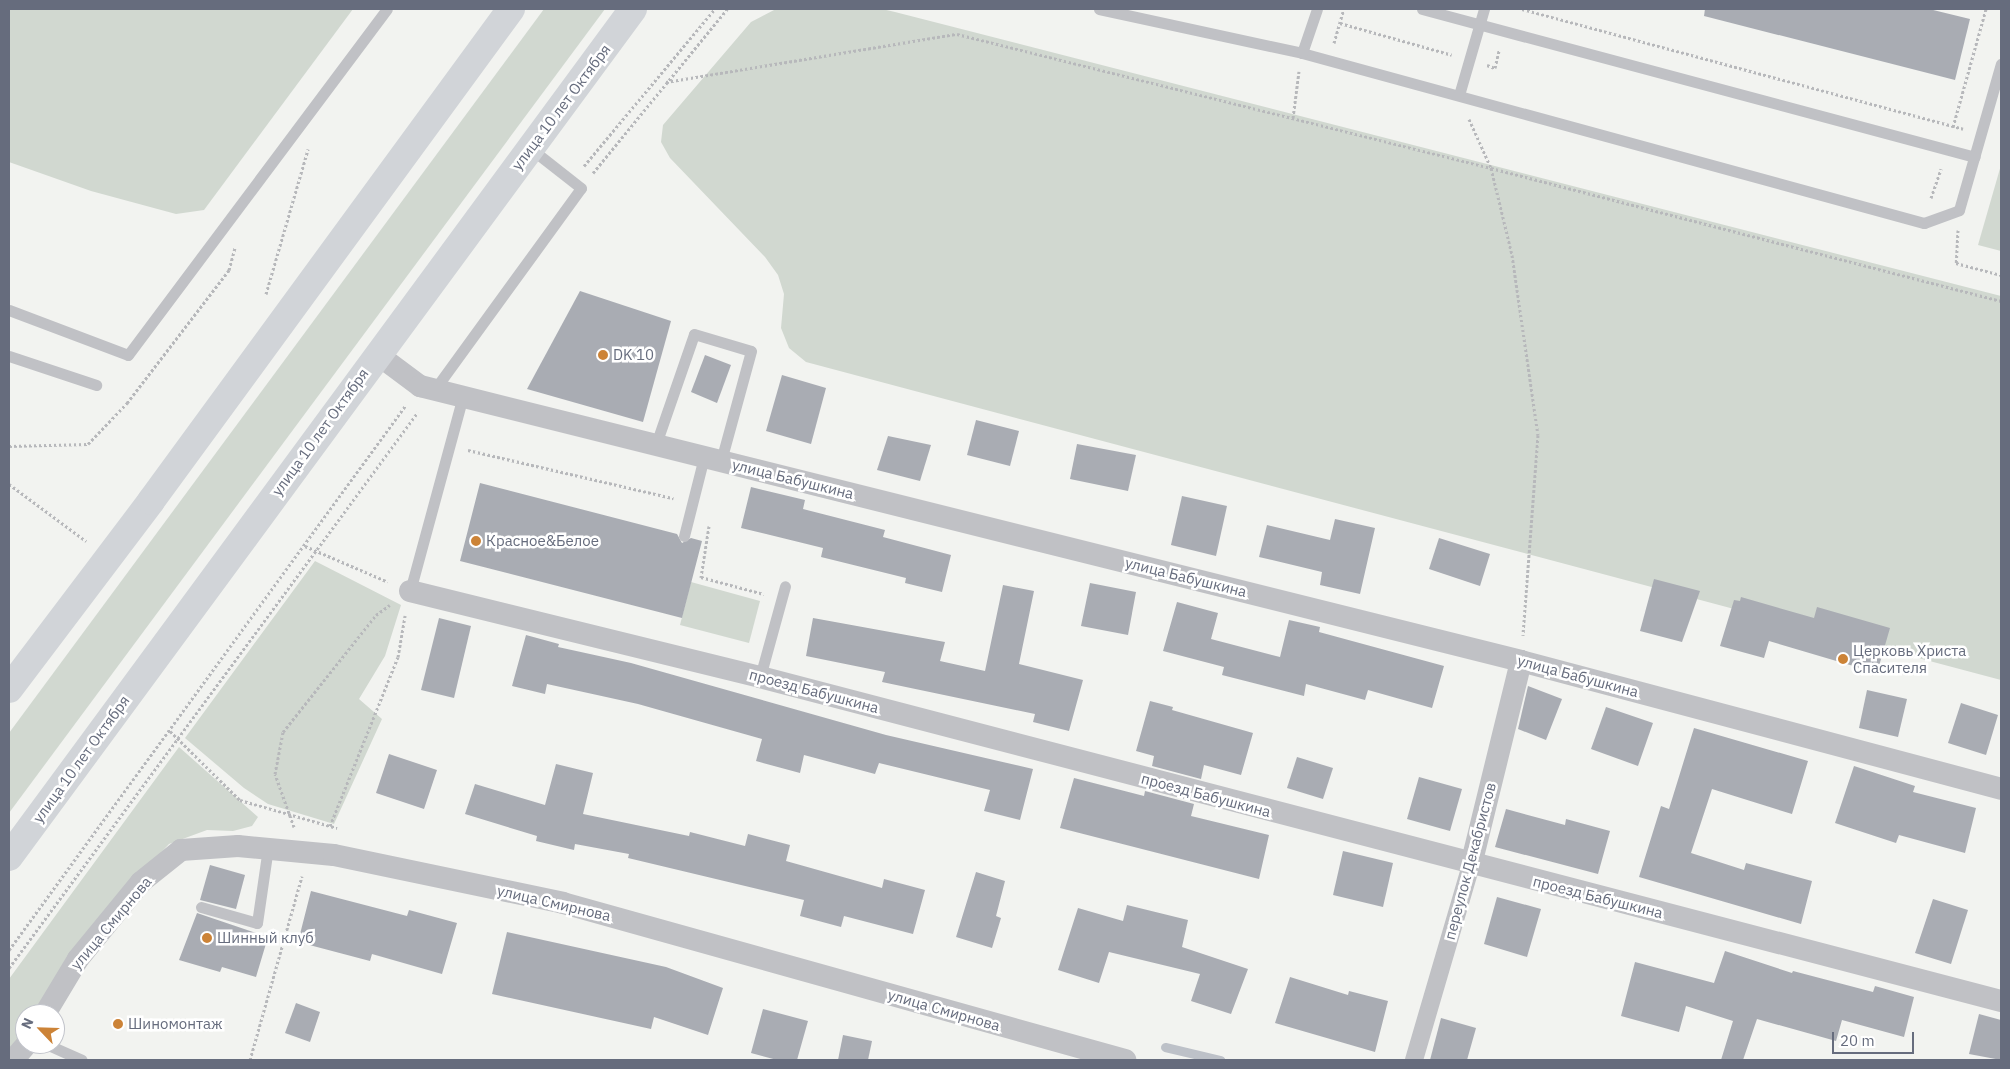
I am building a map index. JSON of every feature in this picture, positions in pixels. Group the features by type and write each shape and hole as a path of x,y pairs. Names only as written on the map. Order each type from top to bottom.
{"main road":[{"path":"9,689 151,501 511,9"},
{"name":"улица 10 лет Октября","path":"9,857 377,354 633,9"}],"street":[{"name":"улица Бабушкина","path":"377,354 427,387 1521,661 2001,789"},
{"name":"проезд Бабушкина","path":"410,591 760,677 1471,865 2001,1001"},
{"name":"переулок Декабристов","path":"1414,1060 1471,865 1521,661"},
{"name":"улица Смирнова","path":"51,1004 78,960 141,882 181,850 238,846 309,851 563,903 1125,1060"}],"lane":[{"path":"9,310 128,355 387,9"},
{"path":"1099,9 1113,10 1329,60 1924,223 1958,210 1982,134 2001,64"},
{"path":"1302,53 1317,9"},
{"path":"1422,9 1975,157"},
{"path":"1459,96 1484,9"},
{"path":"427,387 581,188 530,148"},
{"path":"656,444 694,334 752,351 713,459 690,508 684,536"},
{"path":"9,356 96,385"},
{"path":"410,591 463,396"},
{"path":"760,677 785,586"},
{"path":"201,907 257,923 268,848"},
{"path":"65,1053 81,1060"}],"path":[{"path":"572,180 715,9"},
{"path":"581,188 727,9"},
{"path":"1329,60 1344,9"},
{"path":"1522,9 1982,134"},
{"path":"1924,223 1986,9"},
{"path":"1340,23 1495,68 1504,32"},
{"path":"666,82 957,34 1491,168 2001,302"},
{"path":"1293,118 1302,53"},
{"path":"1459,96 1491,168 1512,255 1538,435 1521,661"},
{"path":"264,301 311,140"},
{"path":"1958,210 1956,263 2001,275"},
{"path":"9,950 305,546 427,387"},
{"path":"9,968 314,553 427,387"},
{"path":"449,446 684,501 709,526 701,577 781,599"},
{"path":"9,484 86,541"},
{"path":"80,549 92,533"},
{"path":"305,546 314,553 410,591"},
{"path":"170,731 240,800 330,826 398,657 410,591"},
{"path":"250,1060 309,851 288,815 275,774 283,732 376,616 410,591"}],"shaded area":[{"path":"9,9 353,9 204,210 176,214 91,191 9,162"},
{"path":"544,9 605,9 9,813 9,733"},
{"path":"776,9 882,9 895,12 2001,296 2001,680 806,362 789,348 781,328 784,294 778,275 765,257 670,158 661,142 663,125 751,22"},
{"path":"2001,165 2001,251 1978,245"},
{"path":"315,561 401,605 385,656 359,699 382,719 334,824 268,804 244,788 185,738"},
{"path":"691,582 760,601 749,643 680,625"},
{"path":"179,747 258,817 252,826 233,831 207,830 169,844 125,891 44,1004 15,1004 15,1047 9,1055 9,979"}],"building":[{"path":"1705,9 1929,9 1970,19 1955,80 1704,16"},
{"name":"DK 10","path":"580,291 671,321 643,422 527,389"},
{"path":"705,355 731,365 717,403 691,392"},
{"path":"782,375 826,388 811,444 766,431"},
{"path":"976,420 1019,431 1010,466 967,455"},
{"path":"888,436 931,445 920,481 877,470"},
{"path":"1077,444 1136,455 1128,491 1070,479"},
{"path":"480,483 677,534 682,543 691,538 702,541 682,618 460,561"},
{"path":"751,487 805,500 803,509 885,530 883,537 951,555 942,592 905,583 906,578 821,557 823,548 741,528"},
{"path":"1182,496 1227,506 1216,556 1171,545"},
{"path":"1335,519 1375,528 1360,594 1320,585 1322,572 1259,557 1267,525 1330,540"},
{"path":"1439,538 1490,554 1480,586 1429,569"},
{"path":"1654,579 1700,591 1682,642 1640,631"},
{"path":"1090,583 1136,592 1128,635 1081,626"},
{"path":"1003,585 1034,591 1019,664 1083,680 1069,731 1033,722 1035,714 882,682 885,672 806,656 813,618 945,642 940,661 985,671"},
{"path":"1741,597 1814,618 1817,607 1890,628 1877,673 1769,641 1764,658 1720,646 1734,600 1740,601"},
{"path":"1177,602 1218,613 1211,639 1280,657 1289,620 1320,627 1319,632 1444,666 1432,708 1368,690 1365,700 1306,684 1304,696 1222,675 1224,667 1163,651"},
{"path":"439,618 471,626 454,698 421,690"},
{"path":"526,635 559,644 558,647 631,663 886,735 1033,769 1020,820 984,811 990,790 879,763 875,774 804,755 800,773 756,761 762,739 638,704 547,684 545,694 512,686"},
{"path":"1528,686 1562,699 1546,740 1518,729"},
{"path":"1867,690 1907,699 1898,737 1859,728"},
{"path":"1150,701 1173,707 1172,710 1253,733 1241,775 1204,765 1201,779 1152,766 1154,756 1136,751"},
{"path":"1961,703 1998,715 1986,755 1948,743"},
{"path":"1606,707 1653,723 1638,766 1591,749"},
{"path":"1694,728 1808,761 1792,814 1712,789 1691,853 1744,870 1746,863 1812,881 1801,924 1639,877 1661,806 1669,809"},
{"path":"389,754 437,770 424,809 376,793"},
{"path":"1297,757 1333,768 1323,799 1287,788"},
{"path":"556,764 593,773 583,814 689,836 690,832 745,846 748,834 790,845 786,861 882,888 884,879 925,890 913,934 844,916 841,927 800,916 804,900 628,858 629,854 575,844 574,850 536,841 537,836 465,814 475,784 545,805"},
{"path":"1854,766 1915,786 1913,792 1976,808 1965,853 1899,835 1896,843 1835,823"},
{"path":"1419,777 1462,789 1450,831 1407,819"},
{"path":"1074,778 1144,796 1145,791 1194,804 1191,816 1269,835 1259,879 1060,828"},
{"path":"1506,809 1565,825 1566,819 1610,831 1598,874 1495,847"},
{"path":"1343,851 1393,863 1383,907 1333,895"},
{"path":"210,865 245,875 236,909 200,900"},
{"path":"976,872 1005,881 996,916 1001,918 992,948 956,937"},
{"path":"311,891 407,916 409,910 457,923 442,974 372,954 370,961 298,942"},
{"path":"1497,897 1541,909 1527,957 1484,944"},
{"path":"1933,899 1968,910 1951,964 1915,953"},
{"path":"1127,905 1188,920 1182,947 1248,969 1231,1014 1191,1001 1200,974 1109,952 1099,983 1058,970 1078,908 1123,921"},
{"path":"197,913 268,937 256,977 222,967 220,972 179,960"},
{"path":"507,932 666,967 723,988 708,1035 654,1017 651,1029 492,994"},
{"path":"1725,951 1792,973 1793,971 1873,992 1875,986 1914,997 1904,1037 1842,1020 1836,1041 1757,1019 1743,1060 1721,1060 1733,1021 1686,1006 1679,1032 1621,1016 1635,962 1714,983"},
{"path":"1290,977 1348,995 1349,991 1388,1001 1375,1052 1275,1023"},
{"path":"296,1003 320,1012 310,1042 285,1033"},
{"path":"763,1009 808,1021 797,1060 777,1060 751,1053"},
{"path":"1979,1014 2001,1020 2001,1060 1969,1054"},
{"path":"1441,1018 1476,1028 1467,1060 1430,1060"},
{"path":"843,1035 872,1041 868,1060 838,1060"}],"waterway":[{"path":"1165,1047 1220,1060"}],"place":[{"name":"DK 10","path":"603,355"},
{"name":"Красное&Белое","path":"476,541"},
{"name":"Церковь Христа Спасителя","path":"1843,659"},
{"name":"Шинный клуб","path":"207,938"},
{"name":"Шиномонтаж","path":"118,1024"}]}
